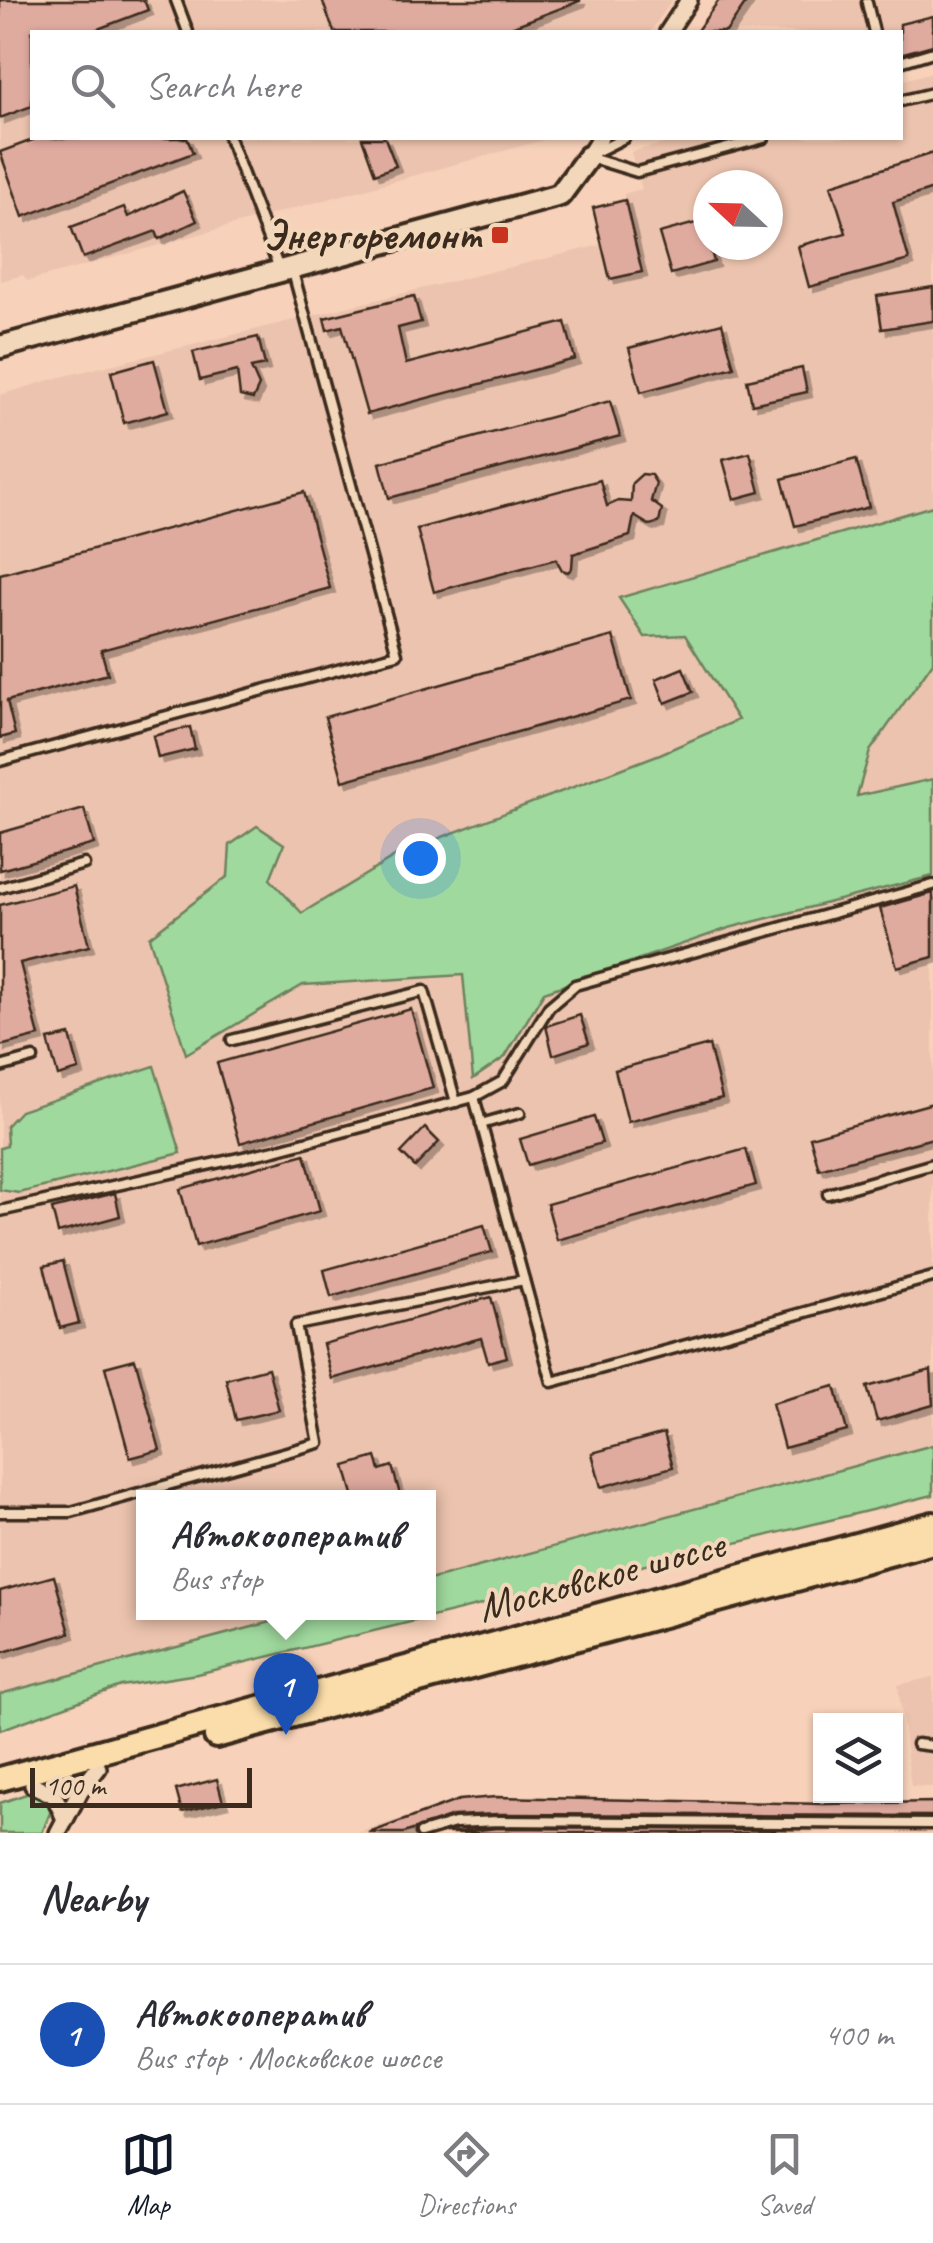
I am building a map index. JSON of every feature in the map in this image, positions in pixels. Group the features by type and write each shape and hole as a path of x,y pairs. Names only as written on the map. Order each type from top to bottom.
{"main road":[{"name":"Московское шоссе","path":"0,1778 933,1524"},
{"name":"Московское шоссе","path":"0,1794 933,1542"}],"street":[{"path":"669,30 689,0"},
{"path":"0,347 560,195 599,140"},
{"path":"61,1825 98,1768"},
{"path":"33,1786 54,1795 61,1825"}],"lane":[{"path":"176,0 187,30"},
{"path":"868,3 874,30"},
{"path":"903,61 933,52"},
{"path":"903,100 933,93"},
{"path":"0,760 397,654 286,269 230,140"},
{"path":"588,157 620,140"},
{"path":"588,157 637,172 757,140"},
{"path":"0,888 84,864"},
{"path":"0,1212 275,1150 474,1097 503,1081 549,1007 575,985 933,885"},
{"path":"232,1040 424,991 456,1102"},
{"path":"0,1068 34,1058"},
{"path":"474,1097 552,1382 933,1276"},
{"path":"481,1124 520,1113"},
{"path":"828,1194 933,1164"},
{"path":"150,1490 319,1443 296,1325 524,1280"},
{"path":"0,1512 71,1512 136,1494"},
{"path":"917,1744 933,1746"},
{"path":"421,1833 455,1823 498,1822 933,1824"}],"shaded area":[{"path":"0,0 672,0 651,30 30,30 30,140 544,140 28,281 23,275 0,281"},
{"path":"724,0 933,0 933,57 903,64 903,30 705,30"},
{"path":"933,72 933,1445 436,1578 436,1490 136,1490 136,1620 279,1620 0,1694 0,395 601,245 593,208 624,200 624,194 642,189 631,152 678,140 903,140 903,80"},
{"path":"933,1677 933,1787 911,1786 898,1685"},
{"path":"496,1797 825,1804 933,1802 933,1833 357,1833 459,1800"}],"green space":[{"path":"933,506 933,662 870,751 857,796 933,779 933,876 729,928 544,992 505,1057 473,1079 463,975 303,985 186,1054 149,937 228,876 230,845 257,826 284,844 270,879 302,913 403,852 660,754 738,720 685,635 645,637 619,598"},
{"path":"154,1066 181,1153 19,1193 0,1190 0,1148 7,1146 6,1126 20,1111"},
{"path":"933,1445 933,1495 436,1616 436,1578"},
{"path":"279,1620 419,1620 197,1674 121,1686 0,1730 0,1694"},
{"path":"29,1793 45,1794 51,1800 42,1833 0,1833 0,1803"}],"building":[{"path":"0,0 144,0 148,10 95,30 30,30 30,107 0,118"},
{"path":"322,0 580,0 503,30 333,30"},
{"path":"719,0 748,0 727,30 697,30"},
{"path":"933,16 933,45 903,53 900,24"},
{"path":"33,140 188,140 193,153 23,217 0,152"},
{"path":"363,140 386,140 396,166 375,174"},
{"path":"933,153 933,189 893,202 909,260 809,287 798,246 846,233 831,185"},
{"path":"183,191 197,221 159,239 156,231 83,258 71,227 124,207 128,217"},
{"path":"625,200 642,272 610,279 593,208"},
{"path":"693,224 693,260 714,262 671,274 659,233"},
{"path":"933,287 933,321 882,329 877,296"},
{"path":"414,296 421,322 398,328 406,364 565,322 575,359 367,414 342,326 327,330 324,318"},
{"path":"722,323 734,367 641,392 629,348"},
{"path":"258,337 265,365 251,368 259,386 253,399 240,396 237,371 200,380 193,352"},
{"path":"154,360 168,411 124,423 111,372"},
{"path":"802,368 807,392 752,404 747,380"},
{"path":"610,401 620,436 389,498 380,463"},
{"path":"750,453 760,492 734,499 723,460"},
{"path":"856,459 869,507 795,526 782,479"},
{"path":"642,474 651,475 656,483 651,501 662,509 659,523 649,525 634,516 630,536 573,554 568,572 562,570 556,559 434,592 417,529 600,480 607,506 618,501 631,502 632,483"},
{"path":"304,492 330,588 101,650 108,674 7,701 15,734 0,738 0,574"},
{"path":"613,636 631,700 343,781 325,717"},
{"path":"683,668 693,692 665,703 656,679"},
{"path":"190,727 195,749 158,758 153,736"},
{"path":"84,809 94,844 0,870 0,833"},
{"path":"74,886 89,946 20,963 39,1036 0,1046 0,905"},
{"path":"933,893 933,957 897,967 880,908"},
{"path":"411,1009 433,1088 240,1143 217,1063"},
{"path":"580,1015 589,1043 553,1055 546,1026"},
{"path":"70,1035 79,1070 58,1076 48,1040"},
{"path":"709,1045 722,1098 628,1122 615,1070"},
{"path":"933,1103 933,1138 819,1169 810,1137"},
{"path":"594,1117 602,1143 528,1165 520,1139"},
{"path":"425,1128 439,1142 415,1167 401,1153"},
{"path":"746,1149 756,1185 557,1240 547,1204"},
{"path":"305,1154 320,1211 196,1246 180,1189"},
{"path":"115,1193 120,1216 58,1233 52,1209"},
{"path":"484,1225 492,1252 331,1297 324,1270"},
{"path":"63,1261 79,1323 60,1328 44,1266"},
{"path":"491,1297 507,1357 488,1362 481,1338 332,1379 323,1344"},
{"path":"135,1359 160,1450 130,1458 105,1367"},
{"path":"268,1368 279,1410 236,1420 226,1379"},
{"path":"931,1370 933,1405 877,1421 867,1387"},
{"path":"835,1386 847,1431 784,1448 772,1403"},
{"path":"664,1433 673,1467 601,1487 592,1453"},
{"path":"376,1457 380,1470 392,1466 399,1490 352,1490 345,1466"},
{"path":"54,1576 70,1633 0,1653 0,1591"},
{"path":"217,1779 223,1802 182,1812 176,1790"},
{"path":"496,1797 825,1804 933,1802 933,1816 498,1814 453,1816 404,1833 369,1833 459,1800"},
{"path":"498,1828 775,1830 775,1833 448,1833"}],"place":[{"name":"Энергоремонт","path":"500,235"},
{"name":"Автокооператив","path":"286,1735"}]}
